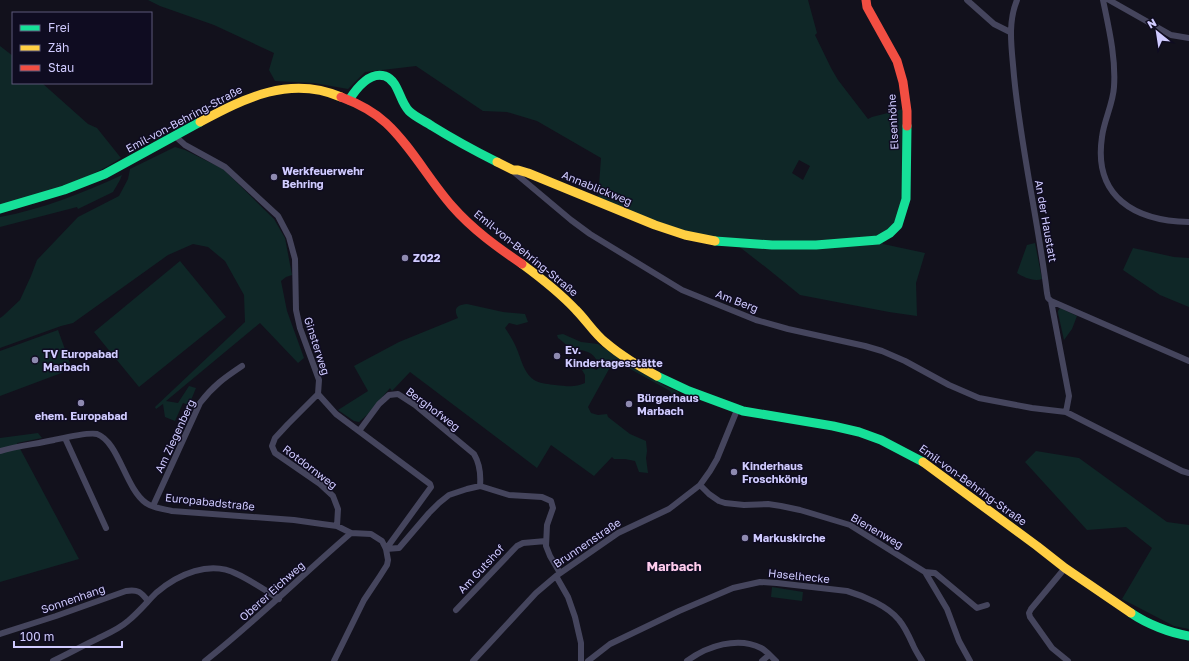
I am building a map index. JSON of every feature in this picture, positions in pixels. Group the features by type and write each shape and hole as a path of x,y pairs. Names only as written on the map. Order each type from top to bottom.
{"main road":[{"name":"Elsenhöhe","path":"866,0 867,7 897,61 903,82 906,111 906,199 898,225 890,233 878,240"},
{"name":"Annablickweg","path":"349,100 358,88 369,79 377,76 385,76 394,82 402,101 410,112 468,148 513,170 528,173 685,236 722,242 772,245 816,245 878,240"},
{"name":"Emil-von-Behring-Straße","path":"0,209 64,190 105,174 244,100 287,88 310,88 331,92 349,100 386,123 423,166 452,206 468,223 551,286 576,310 603,340 616,351 685,388 737,410 841,428 881,440 921,461 1065,568 1123,608 1140,618 1178,634 1189,636"}],"street":[{"path":"967,0 994,24 1010,32"},
{"name":"An der Haustatt","path":"1017,0 1010,32 1016,90 1047,293 1048,298 1051,301 1069,396 1066,412"},
{"path":"1103,0 1114,59 1114,90 1102,138 1101,160 1104,177 1111,191 1118,199 1128,206 1152,217 1189,222"},
{"path":"1109,0 1171,35 1189,38"},
{"name":"Ginsterweg","path":"175,136 185,145 225,167 278,216 289,237 295,259 297,314 304,340 319,380 318,394"},
{"name":"Am Berg","path":"513,170 571,220 590,234 682,290 756,320 882,351 906,361 949,385 979,398 1032,408 1066,412"},
{"path":"1051,301 1189,361"},
{"name":"Am Ziegenberg","path":"153,506 200,403 225,377 242,366"},
{"path":"318,394 336,414 430,484 431,487 386,549"},
{"name":"Rotdornweg","path":"318,394 279,433 272,442 272,446 275,453 320,484 333,496 338,509 337,526"},
{"name":"Berghofweg","path":"359,431 379,404 389,395 398,394 415,405 474,454 478,461 481,473 480,486"},
{"name":"Brunnenstraße","path":"473,661 536,594 558,575 618,533 669,509 700,485 717,459 737,410"},
{"path":"1066,412 1182,471 1189,473"},
{"name":"Europabadstraße","path":"0,451 65,438 96,434 107,441 120,461 130,483 146,502 153,506 172,511 294,520 337,526 351,533"},
{"path":"65,438 106,528"},
{"name":"Bienenweg","path":"700,485 709,494 725,503 744,505 768,504 781,506 850,525 925,572 935,573 977,608 987,605"},
{"path":"386,549 399,548 429,513 450,495 467,489 480,486 509,495 542,497 551,501 553,508 547,525 546,546 575,617 581,643 581,661"},
{"path":"334,661 364,600 380,576 388,560 386,549 382,541 371,534 351,533"},
{"name":"Oberer Eichweg","path":"205,661 234,638 351,533"},
{"name":"Am Gutshof","path":"456,610 517,546 523,543 546,541"},
{"path":"53,661 112,631 128,621 148,601 172,581 196,570 215,568 237,574 279,598"},
{"path":"1065,568 1029,613 1030,617 1052,648 1068,661"},
{"path":"925,572 947,609 959,640 970,661"},
{"name":"Haselhecke","path":"588,661 610,644 679,611 733,588 760,582 847,591 886,608 900,620 922,661"},
{"name":"Sonnenhang","path":"0,634 126,591 134,590 140,592 148,601"},
{"path":"687,661 693,656 707,649 740,642 763,649 776,661"},
{"path":"762,661 769,655"}],"green space":[{"path":"148,0 808,0 817,33 815,35 831,68 838,80 868,119 903,109 904,199 896,224 880,237 883,244 925,253 916,283 917,316 800,295 737,245 686,232 598,199 601,158 537,121 507,112 483,111 416,66 365,72 348,89 314,83 275,81 269,70 274,53 214,25 160,6","holes":["799,160 810,166 803,180 792,173"]},
{"path":"0,46 12,55 12,84 43,84 88,124 97,128 121,158 93,174 78,180 0,206"},
{"path":"175,147 185,150 223,169 274,219 285,238 292,275 281,281 287,311 304,358 298,363 260,323 166,401 178,403 189,386 196,388 189,405 183,403 175,421 165,417 163,404 156,409 155,407 245,322 244,295 225,261 208,247 193,244 168,255 73,323 0,348 0,318 20,300 37,260 78,217 119,196 128,179 130,169"},
{"path":"122,175 113,192 78,209 77,207 0,227 0,217 32,210 62,200"},
{"path":"1035,243 1042,279 1039,280 1029,279 1017,273 1027,245"},
{"path":"1133,248 1174,257 1189,258 1189,307 1160,295 1123,270"},
{"path":"180,261 226,317 139,387 94,332"},
{"path":"467,304 503,312 525,314 528,322 517,325 509,323 505,328 515,344 526,371 538,382 563,386 577,386 585,383 585,375 582,370 591,368 597,370 599,365 593,355 586,351 568,346 558,338 557,335 563,334 581,342 598,344 665,386 677,391 679,393 674,403 671,402 668,400 672,395 670,391 614,360 588,407 591,413 598,415 607,414 608,417 630,434 646,441 648,473 639,472 635,461 614,459 612,457 594,476 551,445 537,468 410,372 392,391 390,388 359,422 354,421 338,410 368,391 354,366 399,342 458,318 456,309 458,306"},
{"path":"1060,308 1077,316 1072,329 1064,340 1058,313"},
{"name":"TV Europabad Marbach","path":"58,330 72,369 0,396 0,351"},
{"path":"38,433 42,438 17,443 79,559 0,582 0,438"},
{"path":"1036,451 1079,458 1167,522 1189,525 1189,629 1174,626 1122,599 1152,548 1126,527 1087,530 1025,462"},
{"path":"772,587 803,592 802,601 771,597"}],"traffic: fast":[{"path":"349,100 359,86 368,78 379,75 385,76 393,82 403,102 411,113 497,162"},
{"path":"0,209 64,190 105,174 200,122"},
{"path":"715,241 772,245 816,245 878,240 890,233 898,225 906,199 907,126"},
{"path":"657,376 689,391 743,411 833,426 859,432 881,440 923,462"},
{"path":"1131,613 1159,628 1189,636"}],"traffic: slow":[{"path":"200,122 234,105 268,92 304,88 322,91 341,97"},
{"path":"497,162 513,170 528,173 655,225 685,235 715,241"},
{"path":"522,264 563,298 580,314 597,335 611,347 657,376"},
{"path":"923,462 1065,568 1131,613"}],"traffic: jam":[{"path":"866,0 867,7 897,61 903,82 907,111 907,126"},
{"path":"341,97 365,108 386,123 404,142 444,196 460,214 485,237 522,264"}],"place":[{"name":"Werkfeuerwehr Behring","path":"274,177"},
{"name":"Z022","path":"405,258"},
{"name":"Ev. Kindertagesstätte","path":"557,356"},
{"name":"TV Europabad Marbach","path":"35,360"},
{"name":"ehem. Europabad","path":"81,403"},
{"name":"Bürgerhaus Marbach","path":"629,404"},
{"name":"Kinderhaus Froschkönig","path":"734,472"},
{"name":"Markuskirche","path":"745,538"}],"district":[{"name":"Marbach","path":"674,566"}]}
